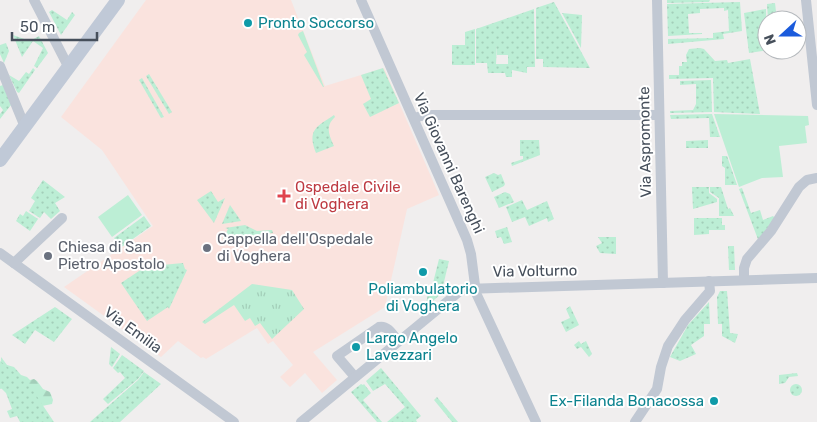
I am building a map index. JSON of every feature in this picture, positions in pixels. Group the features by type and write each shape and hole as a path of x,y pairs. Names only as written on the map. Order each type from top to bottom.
{"main road":[{"path":"0,160 117,0"},
{"path":"0,145 24,129"}],"street":[{"path":"34,0 69,68"},
{"name":"Via Giovanni Barenghi","path":"361,0 469,244 474,287 480,304 536,422"},
{"name":"Via Aspromonte","path":"657,0 664,282"},
{"path":"806,0 817,105"},
{"path":"0,66 24,129"},
{"path":"414,118 425,115 659,115"},
{"path":"744,280 744,268 747,259 771,231 799,187 808,180 817,178"},
{"path":"14,263 62,218"},
{"name":"Via Emilia","path":"0,253 234,422"},
{"name":"Via Volturno","path":"300,422 460,291 474,287 817,278"},
{"path":"635,422 657,389 661,367 668,346 685,320 710,291 709,281"},
{"path":"355,377 337,356 379,327 384,326 387,328 398,341"}],"shaded area":[{"name":"Ospedale Civile di Voghera","path":"146,0 291,0 325,86 384,68 439,195 407,209 385,307 313,352 337,380 322,393 305,373 290,387 280,377 293,365 273,341 268,344 257,328 206,359 201,358 178,341 161,357 64,287 153,226 102,150 61,117"}],"green space":[{"path":"667,0 710,0 709,2 667,3"},
{"path":"554,2 590,68 543,67 543,59 536,59 536,8"},
{"path":"740,2 742,31 723,34 724,39 668,44 668,39 713,38 713,33 729,31 728,10 724,11 724,8 700,9 700,13 688,14 689,33 702,34 668,36 667,4"},
{"path":"775,3 776,10 767,10 767,4"},
{"path":"534,9 535,67 527,67 527,73 512,70 512,77 506,77 505,73 488,73 487,63 476,63 476,29","holes":["497,45 497,55 508,55 508,64 496,64"]},
{"path":"52,10 67,20 72,12 75,15 61,35 49,12"},
{"path":"757,11 757,52 749,53 744,13"},
{"path":"562,13 582,15 581,48"},
{"path":"475,29 475,65 452,65 452,45 465,45 465,32"},
{"path":"303,31 324,87 304,55 307,52 298,35"},
{"path":"13,35 30,41 39,36 48,53 37,68 34,66 43,48 33,41 22,57"},
{"path":"6,43 9,51 4,63 0,54 0,45"},
{"path":"689,49 704,49 715,61 727,60 728,63 750,59 760,114 714,112 713,78 669,79 669,75 679,75 679,66 682,66 682,62 687,62 686,55"},
{"path":"33,68 35,70 19,93 17,92 9,75 19,81 26,72 29,74"},
{"path":"383,68 399,103 370,117 363,104 371,99 361,75"},
{"path":"149,74 172,112 169,114 146,76"},
{"path":"142,78 164,117 161,118 139,80"},
{"path":"711,80 712,112 670,113 670,111 693,110 696,104 696,84 680,85 680,81"},
{"path":"3,85 11,105 0,119 0,114 3,110 0,106 0,86"},
{"path":"712,114 720,137 710,137 709,118 671,119 670,115"},
{"path":"714,114 808,116 809,125 805,126 807,143 779,146 783,177 762,178 739,187"},
{"path":"334,115 335,117 330,124 329,131 334,146 316,153 312,139 313,134 318,126"},
{"path":"520,140 539,140 540,155 512,166 511,163 523,159 523,156 520,156"},
{"path":"708,140 708,148 686,148 686,141"},
{"path":"722,156 727,156 737,185 725,185 725,168 722,166"},
{"path":"494,173 501,174 505,184 492,192 485,177"},
{"path":"43,180 65,197 55,203 60,211 51,219 44,212 40,218 29,211 35,201 31,198"},
{"path":"692,187 709,187 709,193 717,199 717,202 693,209"},
{"path":"710,187 721,187 728,209 730,208 734,216 719,216 719,198 710,192"},
{"path":"742,188 751,213 760,210 763,220 773,216 775,218 759,242 739,189"},
{"path":"211,191 218,202 225,198 214,223 197,200"},
{"path":"505,192 510,194 514,202 499,208 494,197"},
{"path":"128,195 142,215 112,237 98,217"},
{"path":"522,200 527,210 547,201 554,219 548,222 547,218 529,226 525,217 512,222 506,207"},
{"path":"230,205 241,221 222,224"},
{"path":"26,211 38,219 30,231 16,221 20,214 23,216"},
{"path":"144,216 151,226 116,251 113,247 118,243 114,238"},
{"path":"694,218 722,218 722,225 725,225 725,230 709,230 709,234 694,235"},
{"path":"245,225 257,231 272,230 273,233 223,239 228,229 225,228"},
{"path":"507,227 512,242 504,244 501,237 497,238 495,231"},
{"path":"598,237 616,237 616,254 600,253 596,246 602,243"},
{"path":"728,246 734,246 735,270 729,270"},
{"path":"439,259 449,261 443,286 433,283"},
{"path":"183,263 187,270 169,309 168,307 147,321 121,283 142,269 141,267"},
{"path":"252,284 292,290 304,309 272,339 260,323 255,326 250,318 245,321 234,305 205,324 202,322"},
{"path":"430,285 443,289 442,293 425,308"},
{"path":"720,291 727,291 730,333 738,334 735,343 722,336 722,324 718,324 717,297"},
{"path":"709,302 710,324 704,324 704,336 691,345 696,354 680,361 670,357 688,325"},
{"path":"570,306 579,325 566,332 561,322 570,318 566,309"},
{"path":"55,307 72,319 54,342 35,330 25,344 12,335"},
{"path":"579,341 581,344 586,341 592,354 589,357 581,347 577,349 574,345"},
{"path":"111,347 120,354 112,367 109,364"},
{"path":"122,355 144,371 138,379 108,404 103,399 125,378 113,368"},
{"path":"1,357 7,365 14,367 21,375 30,380 34,379 43,389 50,392 53,400 52,404 42,406 9,386 0,389"},
{"path":"0,361 28,383 54,422 20,422 17,416 10,418 7,411 12,409 6,393 0,387"},
{"path":"381,368 421,416 416,420 417,422 387,422 405,407 385,384 373,391 366,381"},
{"path":"144,372 161,384 120,422 90,422 138,380"},
{"path":"797,373 798,376 789,377 785,383 779,384 779,375"},
{"path":"361,384 364,384 371,393 363,400 382,422 377,422 351,392"},
{"path":"794,384 798,384 802,390 798,396 794,396 790,392 790,388"},
{"path":"437,397 458,422 452,422 434,400"}],"place":[{"name":"Pronto Soccorso","path":"248,23"},
{"name":"Ospedale Civile di Voghera","path":"284,196"},
{"name":"Cappella dell'Ospedale di Voghera","path":"207,248"},
{"name":"Chiesa di San Pietro Apostolo","path":"48,256"},
{"name":"Poliambulatorio di Voghera","path":"423,272"},
{"name":"Largo Angelo Lavezzari","path":"356,347"},
{"name":"Ex-Filanda Bonacossa","path":"714,401"}]}
